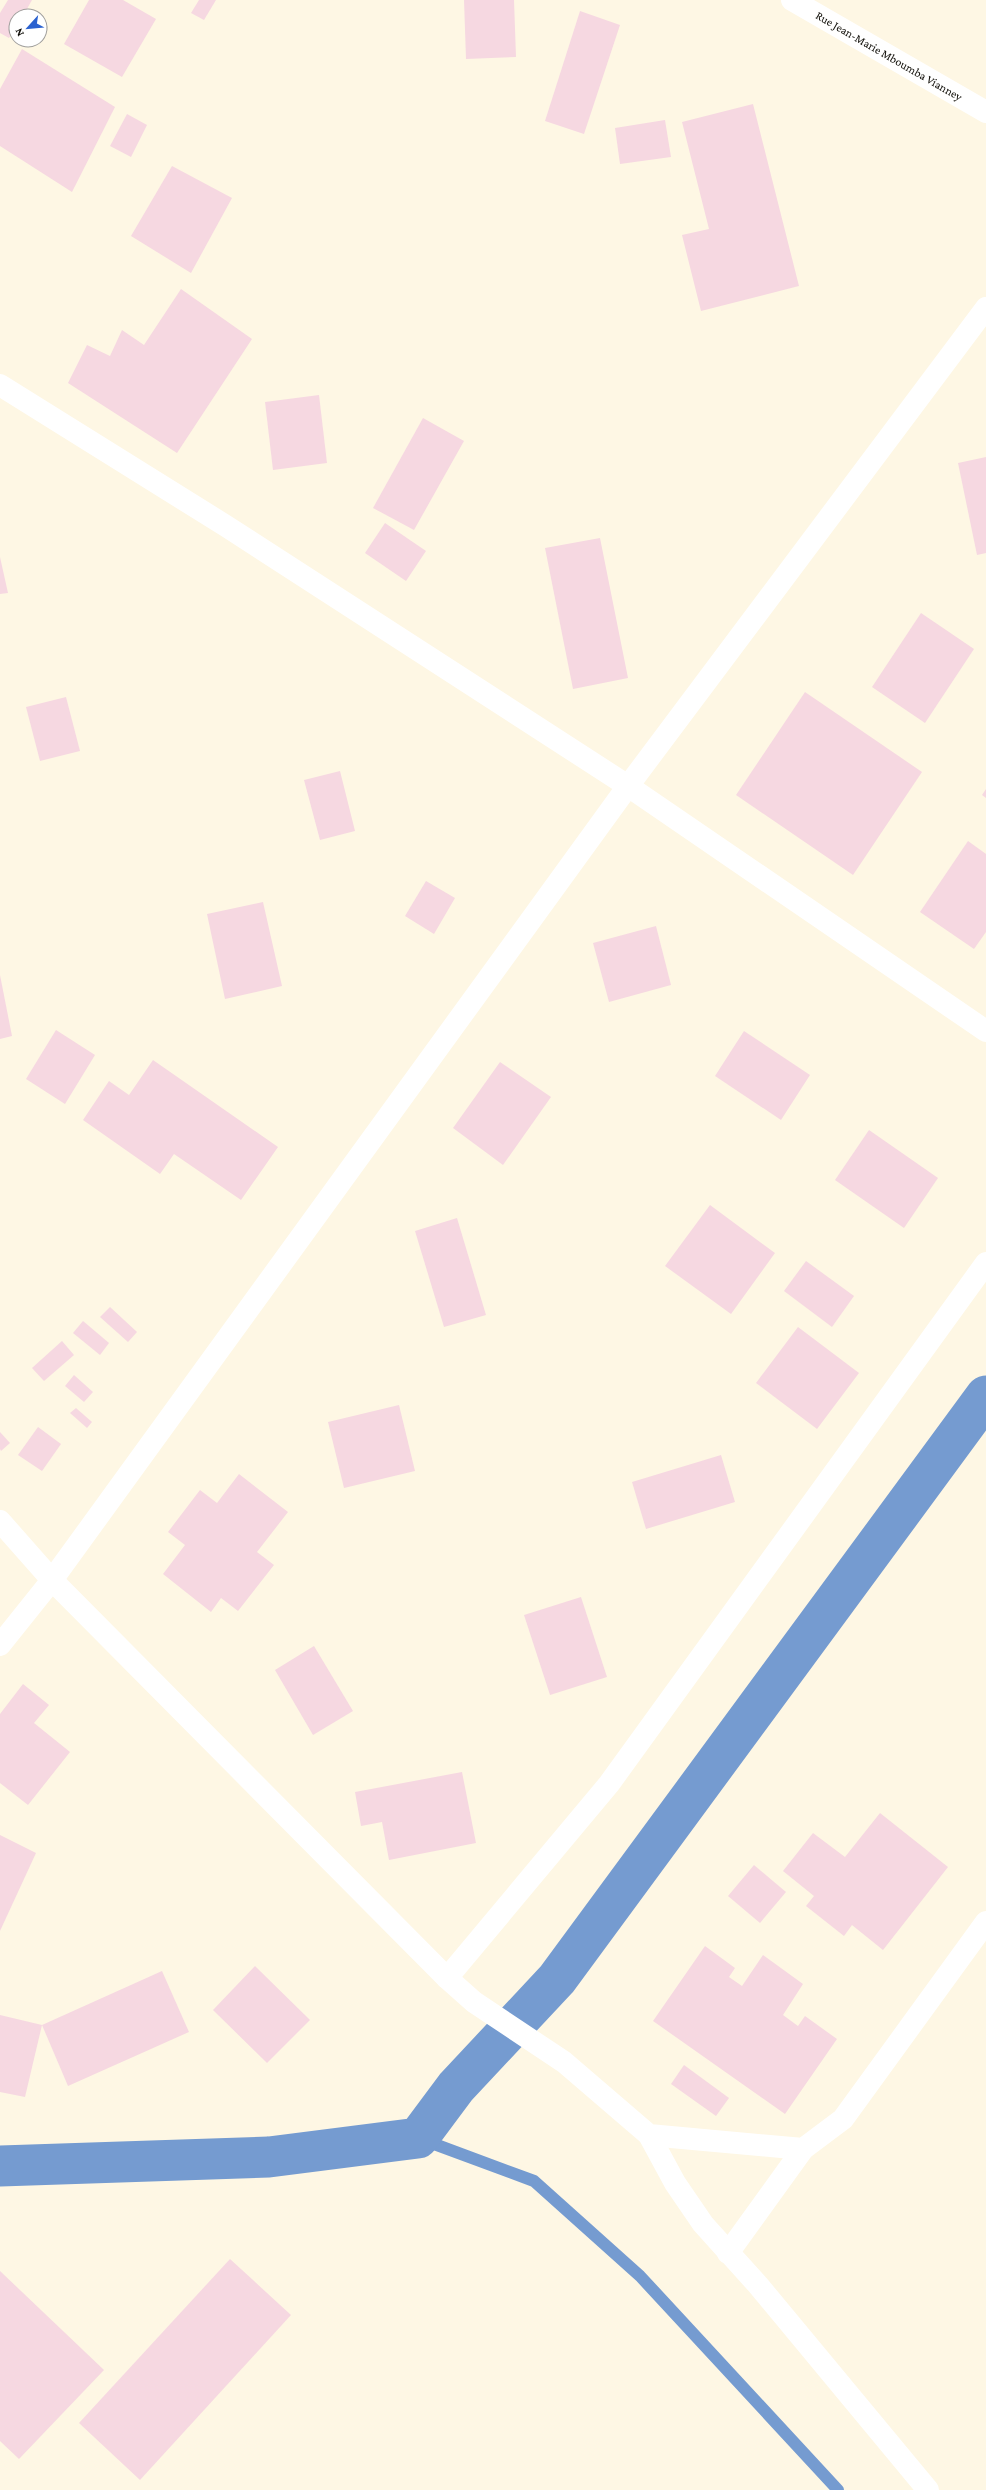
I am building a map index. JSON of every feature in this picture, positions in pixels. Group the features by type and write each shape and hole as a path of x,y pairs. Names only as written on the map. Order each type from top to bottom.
{"street":[{"name":"Rue Jean-Marie Mboumba Vianney","path":"792,0 986,112"},
{"path":"0,1644 52,1580 628,786 986,308"},
{"path":"0,384 226,526 628,786 986,1032"},
{"path":"447,1978 609,1784 986,1264"},
{"path":"0,1520 52,1580 447,1978 474,2002 564,2062 649,2135 675,2183 703,2224 758,2285 928,2490"},
{"path":"728,2253 803,2149 843,2119 986,1922"},
{"path":"649,2135 803,2149"}],"building":[{"path":"8,0 32,0 28,8 8,8 8,37 0,33 0,13"},
{"path":"89,0 123,0 156,19 122,77 64,44"},
{"path":"199,0 216,0 204,20 191,13"},
{"path":"464,0 514,0 516,57 466,59"},
{"path":"580,11 620,25 584,134 545,121"},
{"path":"22,49 115,107 72,192 0,146 0,89"},
{"path":"753,104 799,286 701,311 682,235 709,229 682,122"},
{"path":"127,114 147,125 131,157 110,146"},
{"path":"665,120 671,157 620,164 615,128"},
{"path":"172,166 232,198 191,273 131,236"},
{"path":"181,289 252,339 177,453 68,383 87,345 110,356 122,330 144,345"},
{"path":"319,395 327,463 273,470 265,402"},
{"path":"423,418 464,441 414,530 373,508"},
{"path":"986,457 986,553 977,555 958,463"},
{"path":"385,523 426,551 406,581 365,553"},
{"path":"600,538 628,678 573,689 545,548"},
{"path":"0,557 8,593 0,594"},
{"path":"921,613 974,649 925,723 872,687"},
{"path":"805,692 922,772 853,875 736,795"},
{"path":"66,697 80,751 40,761 26,707"},
{"path":"340,771 355,831 320,840 304,780"},
{"path":"986,789 986,798 982,795"},
{"path":"968,841 986,854 986,932 974,949 920,912"},
{"path":"426,881 455,898 434,934 405,916"},
{"path":"263,902 282,986 225,999 207,914"},
{"path":"656,926 671,985 609,1002 593,943"},
{"path":"0,975 12,1036 0,1039"},
{"path":"56,1030 95,1055 65,1104 26,1079"},
{"path":"744,1031 810,1075 781,1120 715,1076"},
{"path":"153,1060 278,1147 241,1200 174,1154 160,1174 83,1120 109,1081 129,1095"},
{"path":"500,1062 551,1097 503,1165 453,1128"},
{"path":"869,1130 938,1178 904,1228 835,1180"},
{"path":"710,1205 775,1253 731,1314 665,1266"},
{"path":"457,1218 486,1315 444,1327 415,1231"},
{"path":"806,1261 854,1296 832,1327 784,1291"},
{"path":"110,1307 137,1332 128,1342 100,1317"},
{"path":"83,1321 109,1343 100,1355 73,1333"},
{"path":"798,1327 859,1373 817,1429 756,1383"},
{"path":"62,1341 74,1355 44,1381 32,1368"},
{"path":"74,1375 93,1392 84,1402 65,1386"},
{"path":"399,1405 415,1471 344,1488 328,1422"},
{"path":"76,1408 92,1422 87,1428 70,1413"},
{"path":"38,1427 61,1444 42,1471 18,1455"},
{"path":"0,1432 10,1443 1,1451 0,1449"},
{"path":"721,1455 735,1502 646,1529 632,1482"},
{"path":"239,1474 288,1512 257,1552 274,1565 238,1611 221,1598 211,1612 163,1574 185,1545 168,1532 200,1490 217,1503"},
{"path":"581,1597 607,1677 550,1695 524,1615"},
{"path":"314,1646 353,1711 313,1735 275,1670"},
{"path":"23,1684 49,1705 34,1723 70,1752 28,1805 0,1783 0,1714"},
{"path":"462,1772 476,1843 389,1860 382,1822 361,1826 355,1792"},
{"path":"880,1813 948,1867 883,1950 852,1925 844,1936 806,1906 814,1896 783,1871 813,1833 845,1857"},
{"path":"0,1835 36,1853 0,1931"},
{"path":"754,1865 786,1892 760,1923 728,1896"},
{"path":"705,1946 735,1968 729,1977 742,1986 763,1955 803,1984 783,2015 798,2026 805,2016 837,2039 785,2114 653,2021"},
{"path":"255,1966 310,2020 267,2063 213,2010"},
{"path":"162,1971 189,2032 68,2086 42,2025"},
{"path":"0,2015 42,2025 25,2097 0,2092"},
{"path":"684,2065 729,2098 716,2116 671,2084"},
{"path":"230,2259 291,2315 140,2480 79,2423"},
{"path":"0,2271 104,2370 19,2459 0,2441"}],"waterway":[{"path":"0,2166 269,2157 418,2138 456,2087 557,1979 986,1396"},
{"path":"418,2138 534,2181 640,2276 838,2490"}]}
